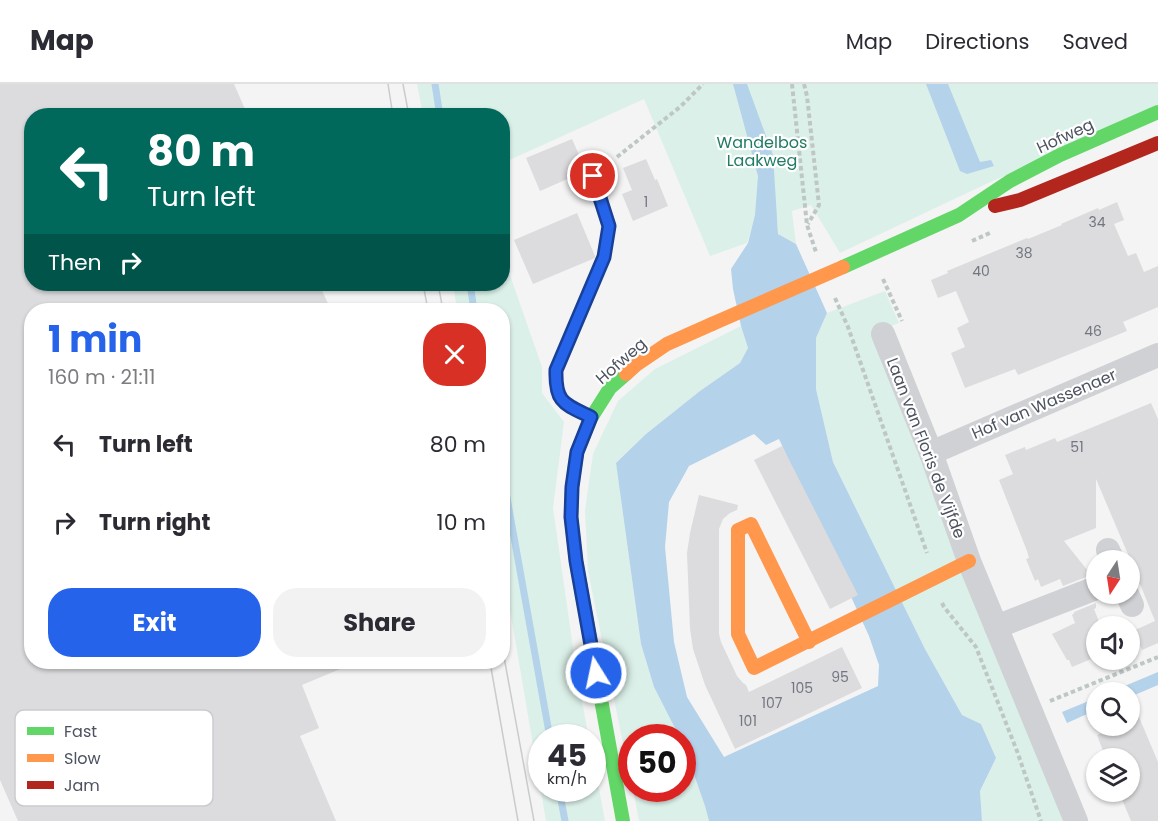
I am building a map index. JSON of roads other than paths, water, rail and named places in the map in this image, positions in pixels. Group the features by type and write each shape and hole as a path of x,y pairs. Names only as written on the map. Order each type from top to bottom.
{"main road":[{"name":"Hofweg","path":"623,821 576,561 571,517 577,452 591,417 610,388 636,365 667,344 959,215 1010,181 1060,155 1158,112"},
{"name":"Hofweg","path":"959,215 1020,200 1158,143"},
{"path":"809,642 752,524 738,531 738,634 754,668 809,642 969,561"}],"street":[{"name":"Laan van Floris de Vijfde","path":"883,334 931,453 969,561 1076,821"},
{"name":"Hof van Wassenaer","path":"931,453 1158,355"},
{"path":"996,627 1086,592"}],"lane":[{"path":"591,417 565,405 556,388 556,370 604,257 609,226 593,176"}],"water":[{"path":"733,84 747,84 773,155 778,234 796,244 827,313 816,338 816,389 833,462 925,649 962,715 981,724 996,758 980,791 982,821 709,821 696,780 696,724 673,724 654,687 641,644 616,463 646,434 740,363 748,348 733,289 731,269 748,243 755,215 758,176","holes":["754,434 766,445 779,439 869,636 879,665 878,686 724,757 687,697 674,642 665,547 669,502 689,466"]},
{"path":"926,84 948,84 980,162 991,160 994,166 967,174 960,171"},
{"path":"1158,672 1158,685 1140,693 1140,682 1134,682"},
{"path":"1086,702 1086,714 1067,723 1062,712"}],"waterway":[{"path":"435,84 439,108"},
{"path":"471,291 473,303"},
{"path":"510,515 547,724"},
{"path":"561,802 565,821"}],"tram line":[{"path":"388,84 392,108"},
{"path":"403,84 408,108"},
{"path":"424,291 427,303"},
{"path":"439,291 442,303"},
{"path":"491,669 518,821"},
{"path":"506,669 534,821"}],"park label":[{"name":"Wandelbos Laakweg","path":"762,151"}]}
